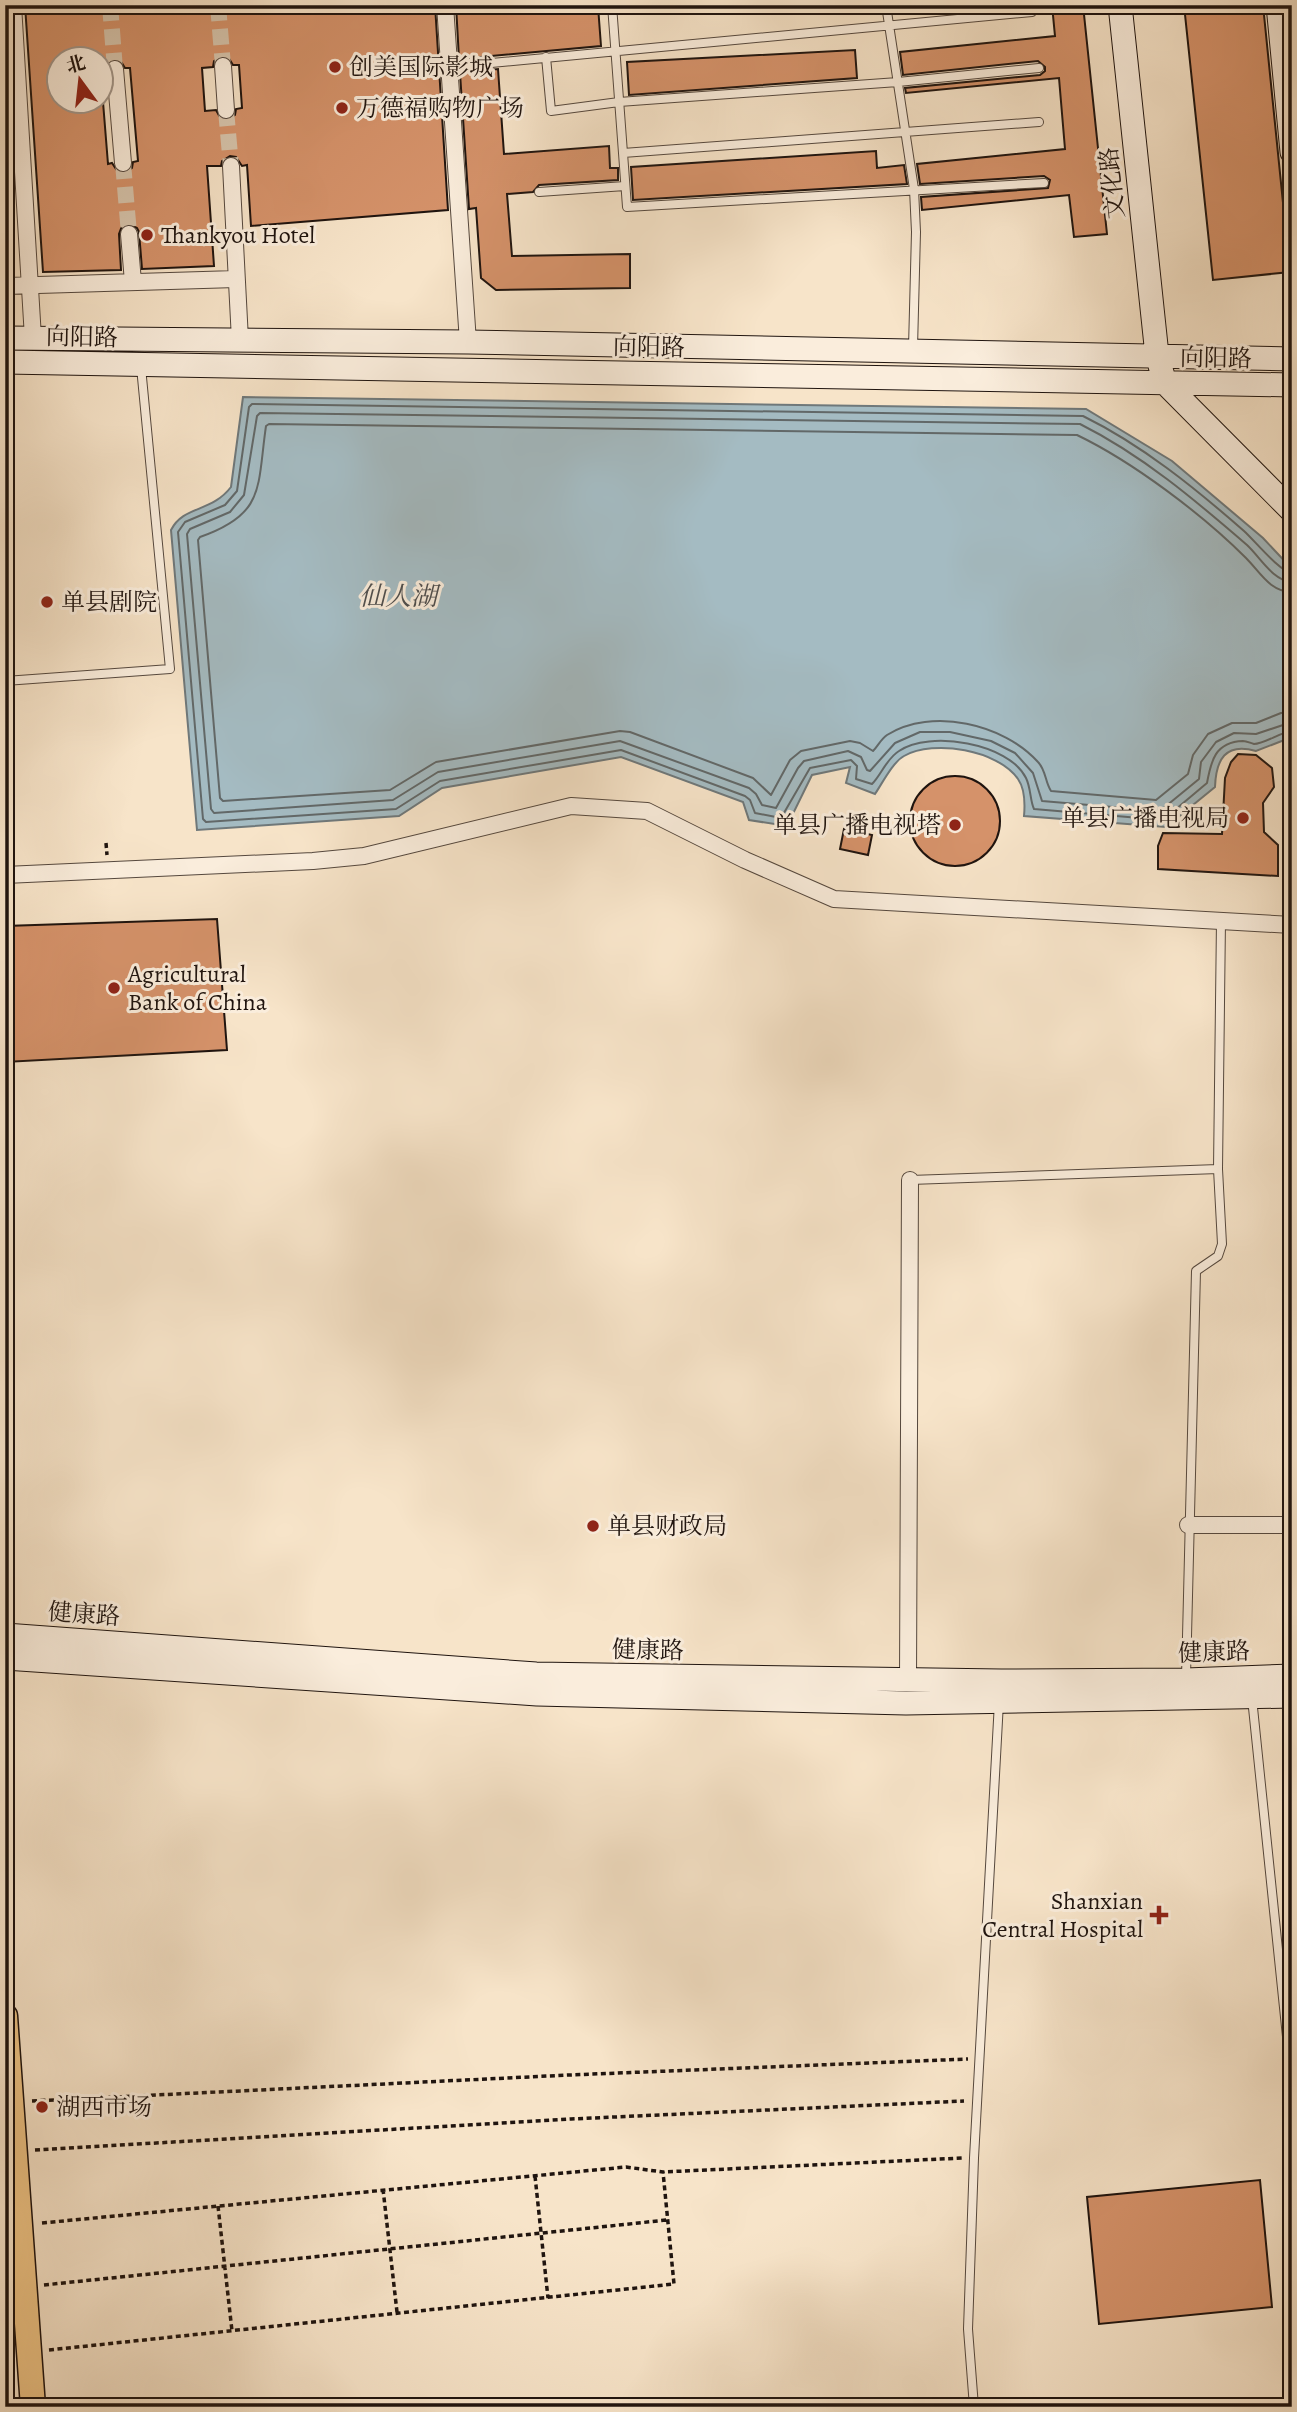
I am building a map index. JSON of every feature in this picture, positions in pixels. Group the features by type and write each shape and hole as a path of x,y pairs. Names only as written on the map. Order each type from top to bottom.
{"main road":[{"name":"文化路","path":"1120,5 1157,355 1165,383"},
{"path":"1278,5 1292,152"},
{"name":"向阳路","path":"5,338 468,342 1292,359"},
{"name":"向阳路","path":"5,362 1292,385"},
{"path":"1165,383 1292,511"},
{"name":"健康路","path":"5,1634 536,1674 908,1681 1186,1680 1292,1676"},
{"name":"健康路","path":"5,1658 537,1694 892,1702 1292,1696"},
{"path":"5,2016 33,2407"}],"street":[{"path":"13,5 33,338"},
{"path":"445,5 468,342"},
{"path":"223,66 226,110"},
{"path":"116,69 123,163"},
{"path":"230,166 240,340"},
{"path":"129,234 133,282"},
{"path":"5,286 236,279"},
{"path":"5,875 313,861 364,856 571,806 647,811 745,860 834,899 1292,925"},
{"path":"908,1681 910,1180"},
{"path":"1188,1525 1292,1525"}],"lane":[{"path":"612,5 627,207 1044,183"},
{"path":"886,5 914,189 916,232 913,351"},
{"path":"449,67 1032,12"},
{"path":"546,57 551,111 1039,68"},
{"path":"623,153 1039,122"},
{"path":"539,192 625,186"},
{"path":"5,681 170,669 141,364"},
{"path":"1186,1680 1195,1271 1218,1256 1222,1244 1218,1169 1221,920"},
{"path":"910,1180 1218,1169"},
{"path":"1252,1698 1292,2085"},
{"path":"974,2407 968,2329 976,2101 999,1702"}],"path":[{"path":"12,2102 978,2059"},
{"path":"15,2151 557,2119 976,2101"},
{"path":"21,2225 626,2167 663,2172 974,2158"},
{"path":"29,2352 674,2284 663,2172"},
{"path":"535,2176 548,2298"},
{"path":"383,2189 397,2313"},
{"path":"218,2206 232,2331"},
{"path":"25,2287 668,2220"}],"water":[{"name":"仙人湖","path":"243,397 1086,409 1172,461 1263,538 1292,569 1292,737 1256,751 1230,751 1220,761 1215,787 1166,827 1024,816 1022,787 1009,769 981,754 932,748 900,759 875,794 846,783 850,767 812,775 787,826 749,820 743,802 621,757 442,788 399,816 197,830 171,530 183,516 215,501 231,487"}],"building":[{"path":"25,5 435,5 448,210 251,226 247,165 242,166 236,157 230,156 222,161 221,166 207,166 214,266 142,269 139,232 129,224 122,226 119,234 121,270 43,272","holes":["222,56 228,57 233,65 239,65 242,108 236,109 235,115 227,120 221,119 216,110 205,111 202,68 213,67 214,61"]},
{"path":"456,5 494,5 494,14 598,6 601,46 459,59"},
{"path":"1052,5 1083,5 1107,234 1074,237 1069,195 922,210 921,197 1048,188 1050,180 1044,176 920,184 917,164 1065,149 1059,78 906,93 905,88 1040,75 1045,71 1045,67 1038,61 903,75 900,52 1055,36"},
{"path":"1184,5 1263,5 1290,272 1213,280"},
{"path":"855,50 857,78 629,95 627,62"},
{"path":"498,69 504,154 609,146 610,168 618,168 618,180 539,185 533,192 507,194 512,256 630,254 630,288 496,290 481,278 476,208 469,209 460,73"},
{"path":"876,151 877,168 904,165 907,184 633,200 631,167"},
{"name":"单县广播电视局","path":"1238,754 1256,755 1272,768 1274,787 1263,803 1264,832 1278,845 1278,876 1158,869 1158,846 1163,833 1222,834 1225,778 1231,762"},
{"name":"单县广播电视塔","path":"955,776 972,779 987,789 997,804 1000,821 997,838 987,853 972,863 955,866 938,863 923,853 913,838 910,821 913,804 923,789 938,779"},
{"path":"844,829 872,835 868,855 840,849"},
{"name":"Agricultural Bank of China","path":"217,919 227,1050 5,1062 5,926"},
{"path":"1260,2180 1272,2307 1099,2324 1087,2197"}],"tunnel":[{"path":"110,5 113,46"},
{"path":"218,5 223,66"},
{"path":"226,110 231,166"},
{"path":"123,163 129,234"}],"place":[{"name":"创美国际影城","path":"335,67"},
{"name":"万德福购物广场","path":"342,108"},
{"name":"Thankyou Hotel","path":"147,235"},
{"name":"单县剧院","path":"47,602"},
{"name":"单县广播电视局","path":"1243,818"},
{"name":"单县广播电视塔","path":"955,825"},
{"name":"Agricultural Bank of China","path":"114,988"},
{"name":"单县财政局","path":"593,1526"},
{"name":"Shanxian Central Hospital","path":"1159,1915"},
{"name":"湖西市场","path":"42,2107"}]}
